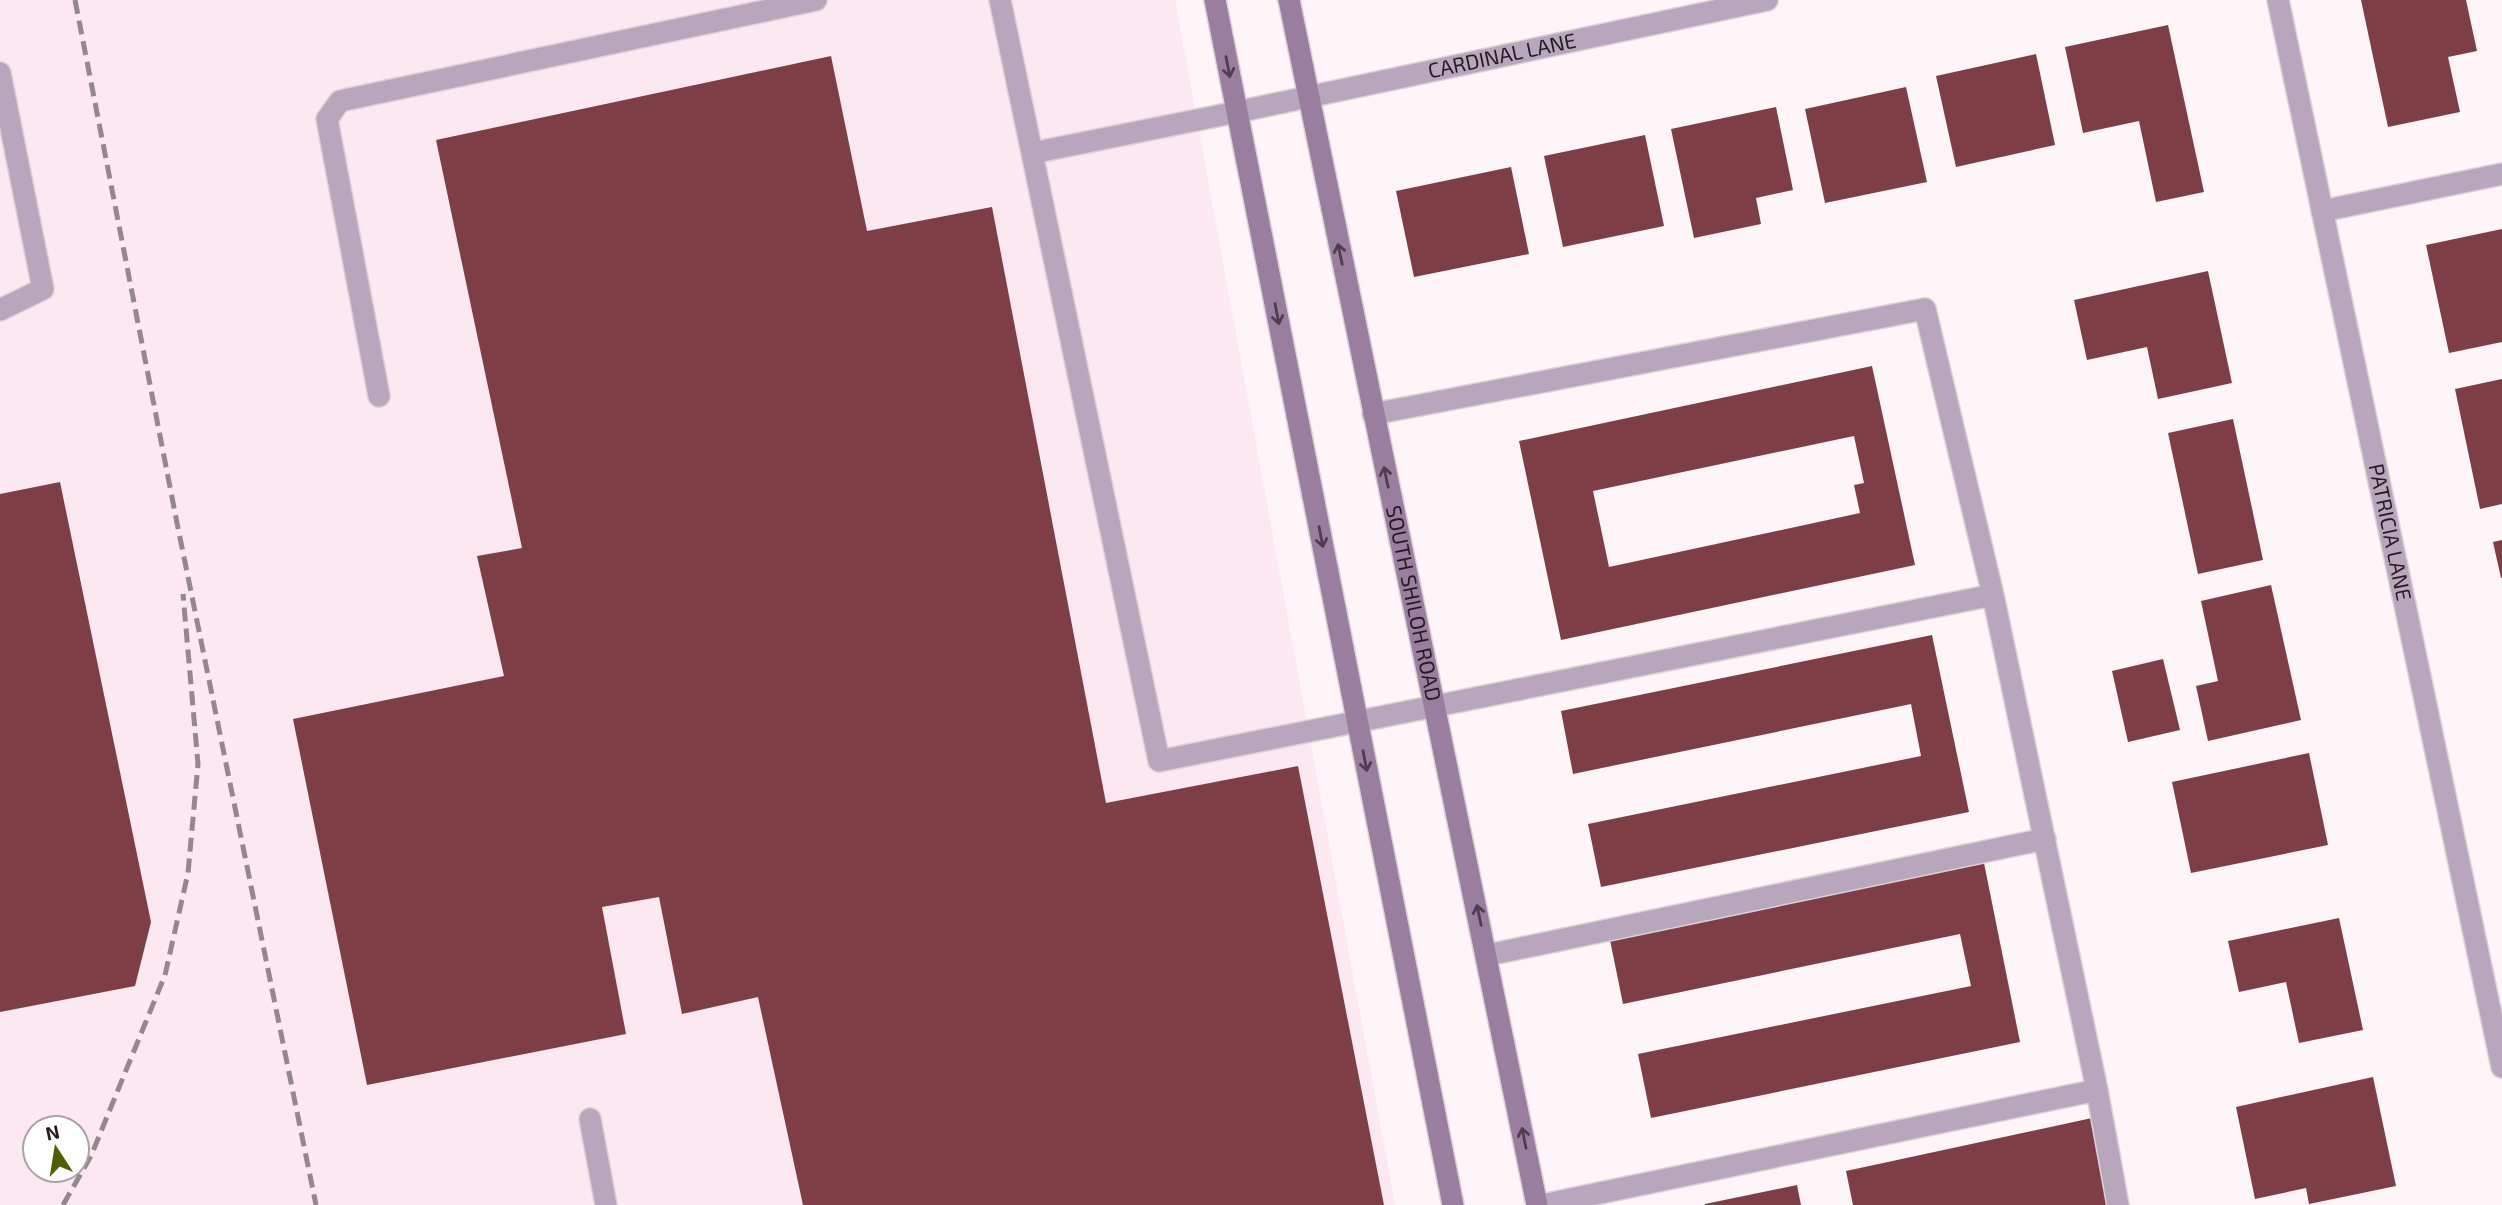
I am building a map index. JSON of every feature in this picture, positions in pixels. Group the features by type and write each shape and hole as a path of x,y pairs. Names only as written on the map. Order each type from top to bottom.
{"main road":[{"path":"1215,0 1453,1205"},
{"name":"SOUTH SHILOH ROAD","path":"1289,0 1373,414 1540,1205"}],"street":[{"path":"379,396 327,119 340,101 816,0"},
{"path":"1000,0 1159,761 1993,595"},
{"name":"CARDINAL LANE","path":"1032,153 1767,0"},
{"name":"PATRICIA LANE","path":"2278,0 2502,1067"},
{"path":"0,73 43,289 0,310"},
{"path":"2322,211 2502,174"},
{"path":"1373,414 1925,309 1993,595 2097,1090 2118,1205"},
{"path":"1488,955 2045,839"},
{"path":"1540,1205 1636,1196 2097,1090"},
{"path":"590,1119 606,1205"}],"shaded area":[{"path":"0,0 1175,0 1395,1205 0,1205"}],"building":[{"path":"2361,0 2466,0 2477,51 2448,57 2460,112 2388,127"},
{"path":"2168,25 2204,192 2156,202 2139,121 2083,133 2065,47"},
{"path":"2036,54 2055,145 1956,167 1936,76"},
{"path":"831,56 867,231 992,207 1106,803 1298,766 1384,1205 803,1205 758,997 682,1014 659,897 602,907 626,1034 367,1085 293,719 504,676 477,556 522,548 436,140"},
{"path":"1906,87 1927,182 1825,203 1805,109"},
{"path":"1776,107 1793,190 1756,198 1761,224 1694,238 1671,129"},
{"path":"1645,135 1664,226 1563,247 1544,156"},
{"path":"1511,167 1529,254 1414,277 1396,191"},
{"path":"2502,229 2502,342 2449,353 2426,245"},
{"path":"2208,271 2232,383 2158,399 2147,347 2087,360 2074,300"},
{"path":"1872,366 1915,565 1561,640 1519,441","holes":["1854,436 1864,483 1854,485 1860,513 1609,567 1593,491"]},
{"path":"2502,379 2502,504 2480,509 2455,389"},
{"path":"2233,419 2263,560 2198,574 2168,433"},
{"path":"60,482 151,922 135,986 0,1012 0,494"},
{"path":"2502,540 2502,578 2501,578 2493,542"},
{"path":"2271,585 2301,720 2208,741 2196,686 2218,681 2201,601"},
{"path":"1932,635 1969,812 1601,887 1588,824 1921,756 1911,704 1573,774 1561,711"},
{"path":"2163,659 2180,730 2128,742 2112,671"},
{"path":"2309,753 2328,845 2191,873 2172,782"},
{"path":"1984,863 2020,1042 1651,1118 1638,1054 1971,986 1960,934 1623,1004 1610,940"},
{"path":"2339,918 2363,1030 2299,1043 2286,982 2239,992 2228,941"},
{"path":"2373,1077 2396,1186 2309,1204 2306,1188 2255,1199 2236,1107"},
{"path":"2092,1118 2111,1205 1853,1205 1846,1171"},
{"path":"1797,1185 1801,1205 1705,1205 1705,1204"}],"railway":[{"path":"75,0 177,523 316,1205"},
{"path":"63,1205 91,1156 165,975 188,873 198,764 183,594"}]}
